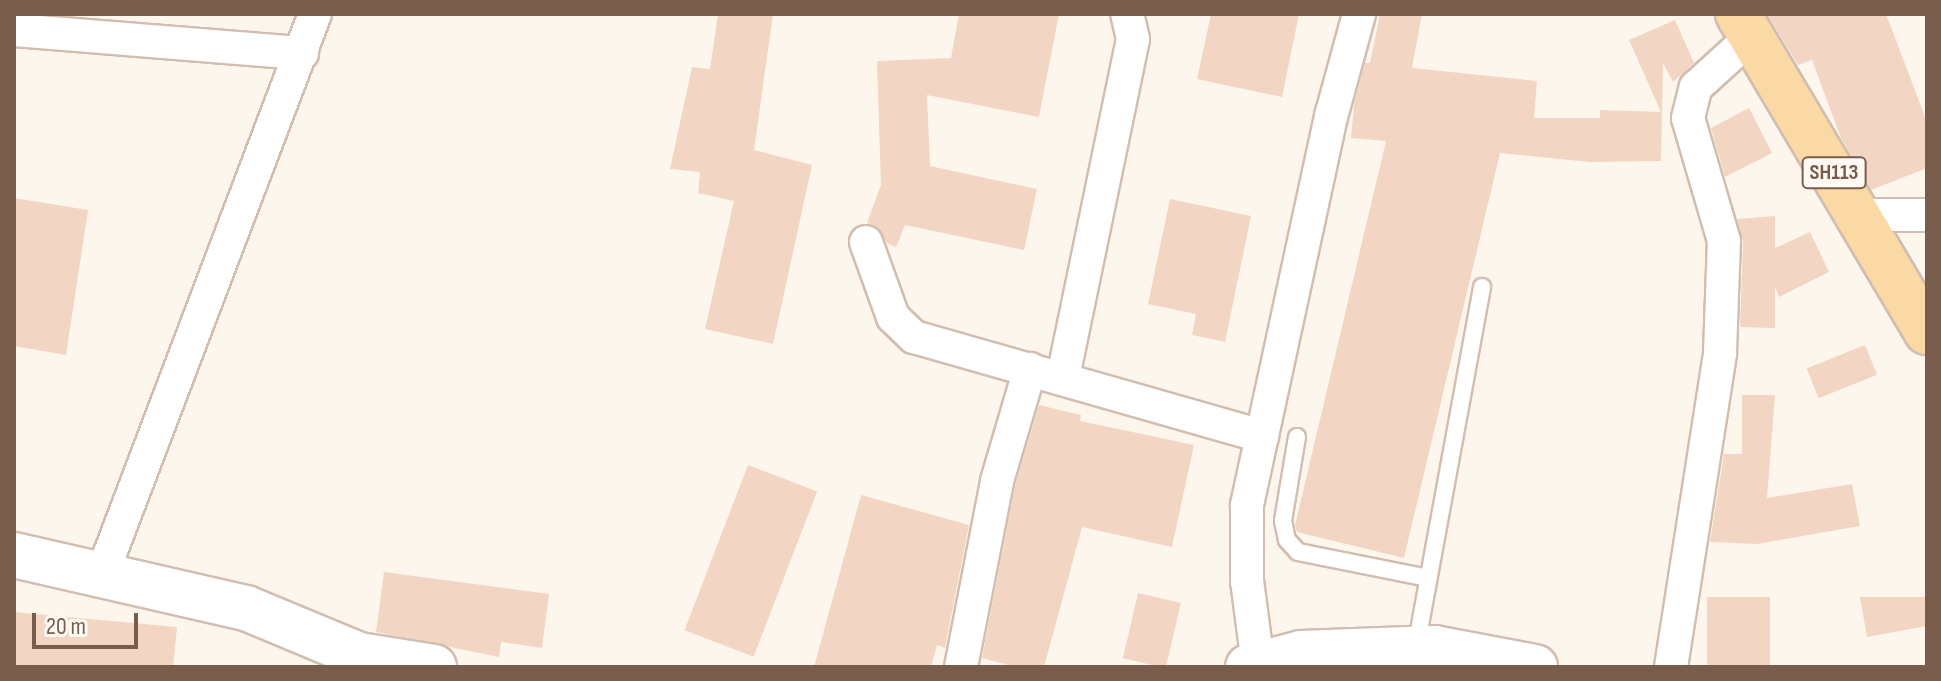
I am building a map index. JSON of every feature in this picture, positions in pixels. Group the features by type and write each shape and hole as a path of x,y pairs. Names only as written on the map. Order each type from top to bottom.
{"main road":[{"name":"SH113","path":"1745,25 1927,332"},
{"path":"14,555 246,608 382,664 434,667"},
{"path":"1253,666 1301,653 1416,648 1535,667"}],"street":[{"path":"101,577 315,14"},
{"path":"1063,377 1133,39 1127,14"},
{"path":"1253,666 1247,581 1247,505 1332,113 1359,14"},
{"path":"1671,667 1720,353 1724,241 1688,118 1696,87 1745,25"},
{"path":"14,30 302,53"},
{"path":"1859,215 1927,215"},
{"path":"866,242 893,317 914,337 1262,436"},
{"path":"961,667 997,481 1030,369"}],"lane":[{"path":"1416,648 1482,287"},
{"path":"1297,437 1283,521 1287,540 1298,552 1428,578"}],"building":[{"path":"718,14 773,14 754,150 812,165 773,344 705,329 734,201 698,193 700,172 670,169 692,67 710,69"},
{"path":"959,14 1059,14 1039,117 927,95 930,166 1037,189 1024,250 905,225 896,247 887,243 878,227 867,223 881,185 877,61 951,58"},
{"path":"1211,14 1299,14 1282,97 1197,79"},
{"path":"1380,14 1422,14 1412,68 1537,81 1534,118 1600,118 1600,110 1661,112 1629,40 1675,20 1694,63 1673,82 1663,63 1661,161 1590,162 1500,153 1404,558 1297,532 1295,525 1386,141 1351,138 1354,104 1365,63 1370,63"},
{"path":"1767,14 1886,14 1927,122 1927,168 1871,190 1841,138 1812,60 1798,65"},
{"path":"1749,108 1772,153 1725,177 1711,128"},
{"path":"14,198 88,210 66,355 14,346"},
{"path":"1170,199 1251,216 1225,342 1192,335 1196,314 1148,304"},
{"path":"1775,216 1775,248 1810,232 1829,272 1779,297 1775,287 1775,328 1740,327 1743,242 1737,219"},
{"path":"1865,345 1877,375 1819,398 1807,369"},
{"path":"1742,395 1775,395 1767,498 1852,484 1860,526 1757,544 1710,542 1724,454 1742,454"},
{"path":"1039,405 1081,415 1080,421 1194,445 1172,547 1082,527 1044,667 1016,667 982,658 1015,486"},
{"path":"748,465 817,492 754,657 685,630"},
{"path":"861,495 969,525 945,648 937,645 931,667 814,667"},
{"path":"384,572 549,594 542,648 501,642 499,657 376,632"},
{"path":"1138,593 1181,603 1166,667 1123,658"},
{"path":"1707,597 1770,597 1770,667 1707,667"},
{"path":"1860,597 1927,597 1927,626 1867,637"},
{"path":"14,612 177,627 173,667 14,667"}]}
